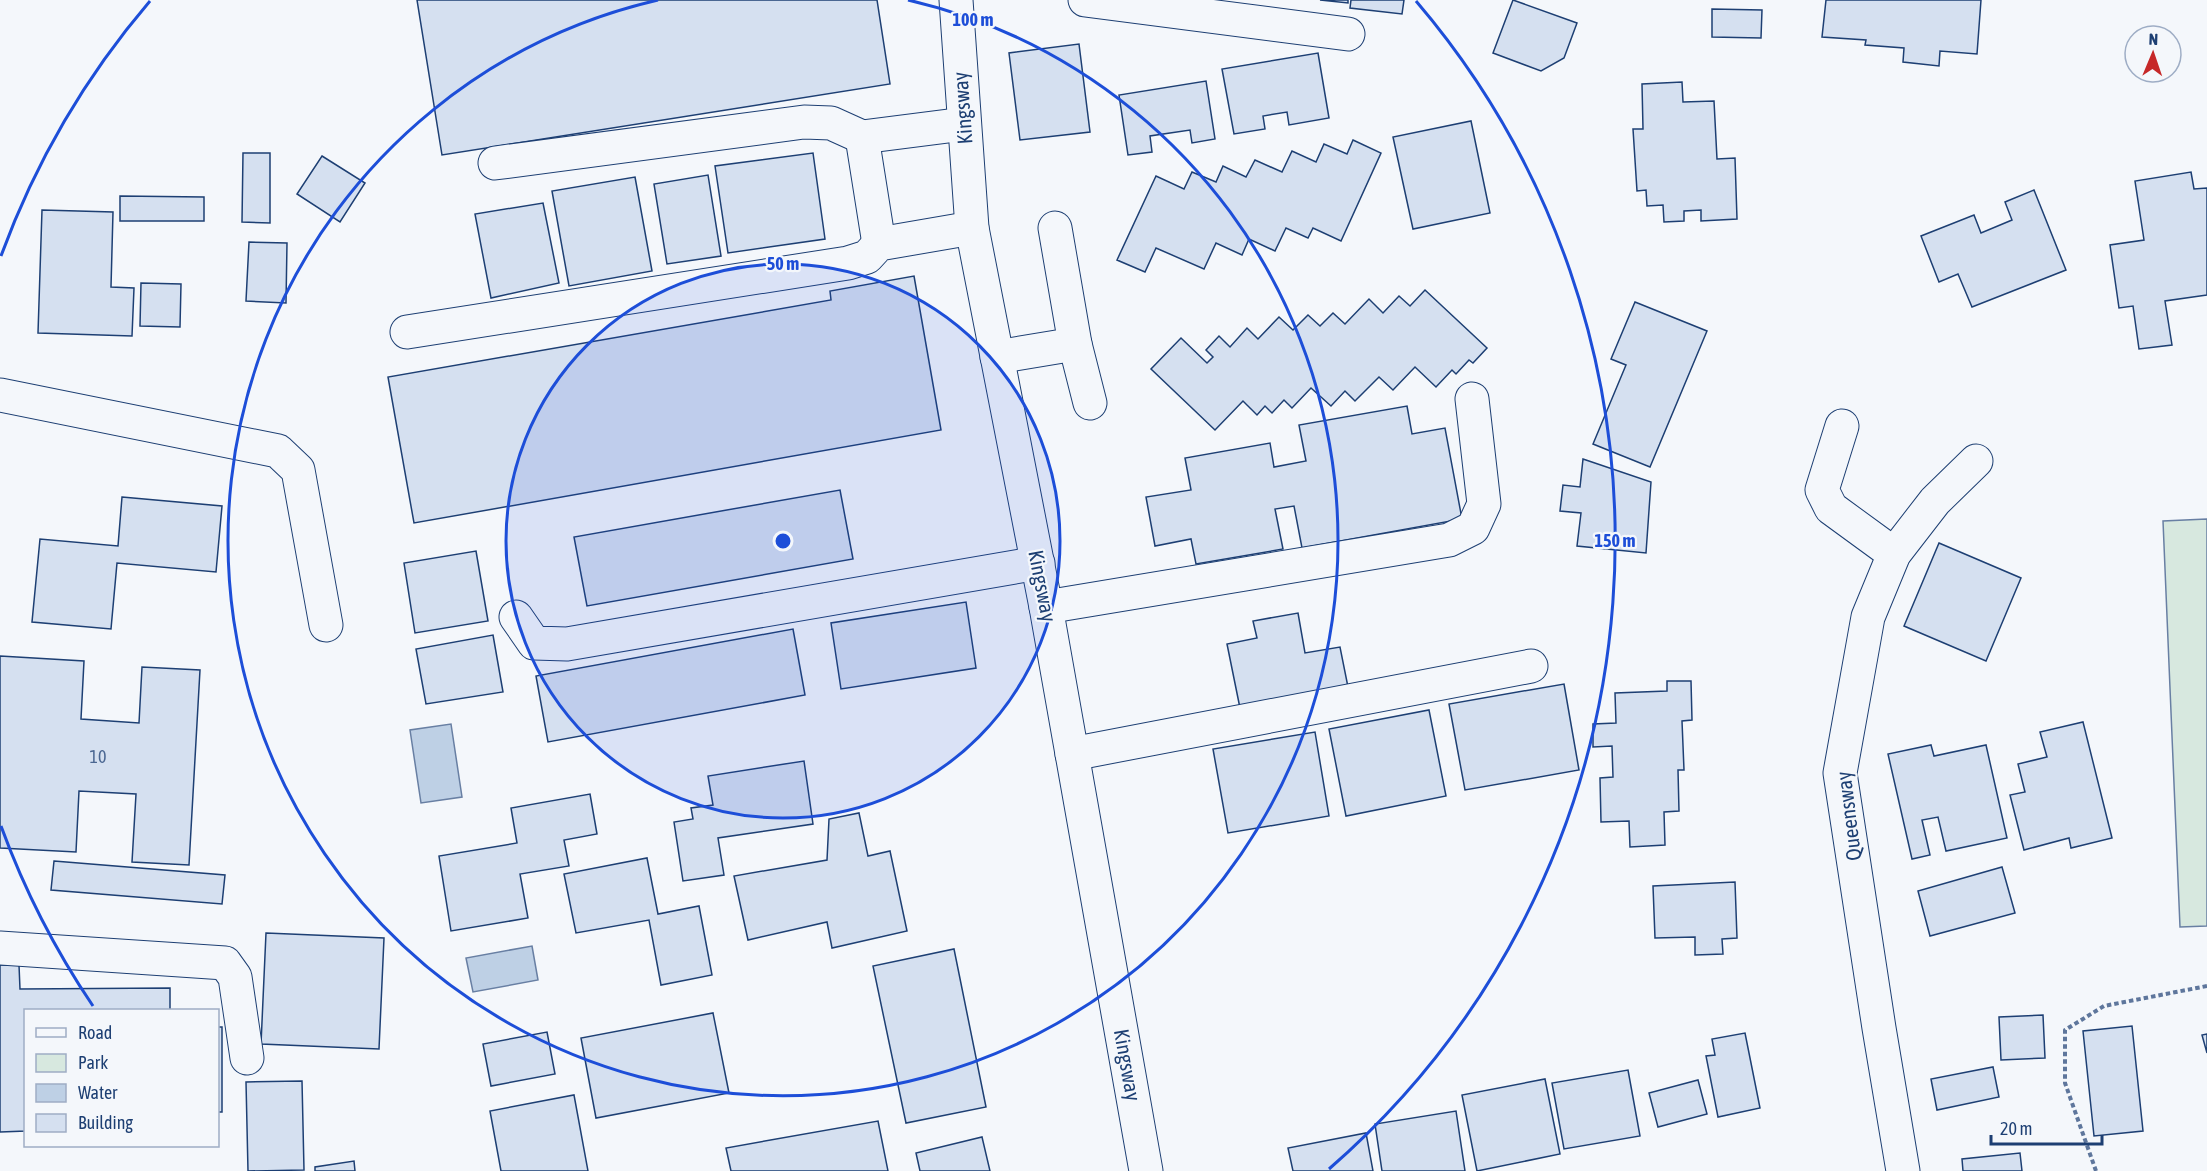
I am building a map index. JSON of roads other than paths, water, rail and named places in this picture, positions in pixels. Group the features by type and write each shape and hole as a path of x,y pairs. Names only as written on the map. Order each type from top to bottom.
{"street":[{"name":"Kingsway","path":"956,0 972,228 1038,563 1146,1171"},
{"path":"1085,0 1348,34"},
{"path":"495,163 804,122 831,123 862,137 964,124"},
{"path":"862,137 879,244"},
{"path":"407,332 848,263 867,257 879,244 972,228"},
{"path":"1055,228 1075,344 1090,403"},
{"path":"997,357 1075,344"},
{"path":"0,395 278,451 298,470 326,625"},
{"path":"1046,608 1449,540 1473,528 1484,504 1472,399"},
{"path":"1842,426 1822,490 1831,508 1894,554"},
{"name":"Queensway","path":"1904,1171 1879,1028 1840,773 1868,617 1894,554 1935,501 1976,461"},
{"path":"516,617 534,643 567,644 1038,563"},
{"path":"1072,754 1531,666"},
{"path":"0,948 225,963 235,976 247,1058"}],"water":[{"path":"451,724 462,797 421,803 410,730"},
{"path":"532,946 538,980 473,992 466,958"}]}
